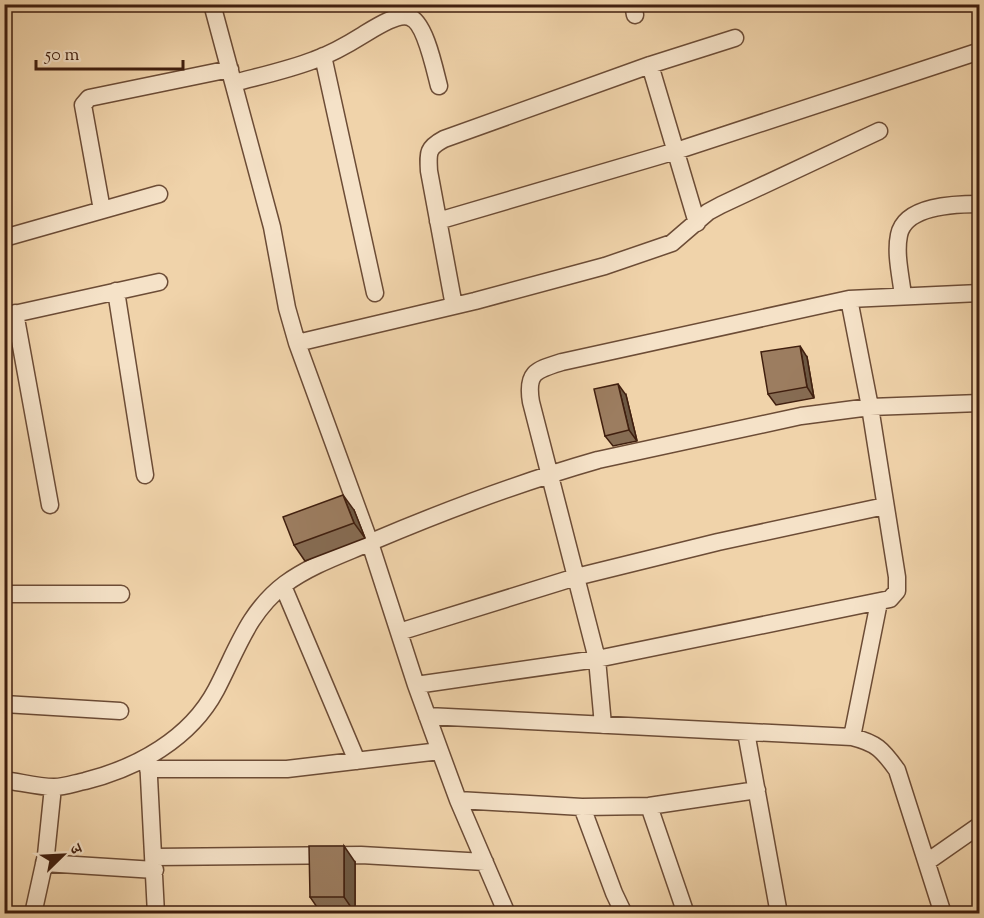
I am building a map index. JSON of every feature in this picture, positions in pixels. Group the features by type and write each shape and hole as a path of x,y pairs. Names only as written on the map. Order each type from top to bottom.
{"street":[{"path":"212,4 272,226 286,308 297,343 370,543 416,685 458,800 507,914"},
{"path":"102,210 83,105 89,98 312,61 401,17 410,17 417,22 425,37 440,86"},
{"path":"454,306 429,171 428,154 434,144 650,65 735,38"},
{"path":"438,221 676,151 980,51"},
{"path":"323,56 375,293"},
{"path":"650,65 697,222"},
{"path":"297,343 454,306 594,269 672,243 721,205 879,130"},
{"path":"4,238 159,194"},
{"path":"903,296 898,244 899,233 904,222 937,206 980,204"},
{"path":"50,506 10,314 159,282"},
{"path":"116,291 145,475"},
{"path":"603,725 597,659 528,385 533,376 542,368 849,299 980,293"},
{"path":"416,685 597,659 890,598 897,591 897,577 870,407 849,299"},
{"path":"148,763 202,710 214,692 250,620 262,606 284,586 320,564 411,525 598,460 801,416 870,407 980,403"},
{"path":"399,632 576,576 885,506"},
{"path":"284,586 357,761"},
{"path":"4,594 121,594"},
{"path":"852,737 879,602"},
{"path":"4,704 120,711"},
{"path":"428,716 852,737 869,741 883,750 897,770 943,914"},
{"path":"746,732 779,914"},
{"path":"4,780 53,787 109,775 148,763 287,768 440,751"},
{"path":"148,763 156,914"},
{"path":"33,914 44,863 53,787"},
{"path":"458,800 582,807 649,806 757,790"},
{"path":"649,806 686,914"},
{"path":"582,807 624,914"},
{"path":"927,862 980,825"},
{"path":"44,863 154,863 361,855 485,862"}],"building":[{"path":"800,346 807,387 768,394 761,352"},
{"path":"618,384 629,430 605,436 594,389"},
{"path":"343,495 354,523 294,545 283,517"},
{"path":"309,846 344,846 344,897 310,897"}]}
